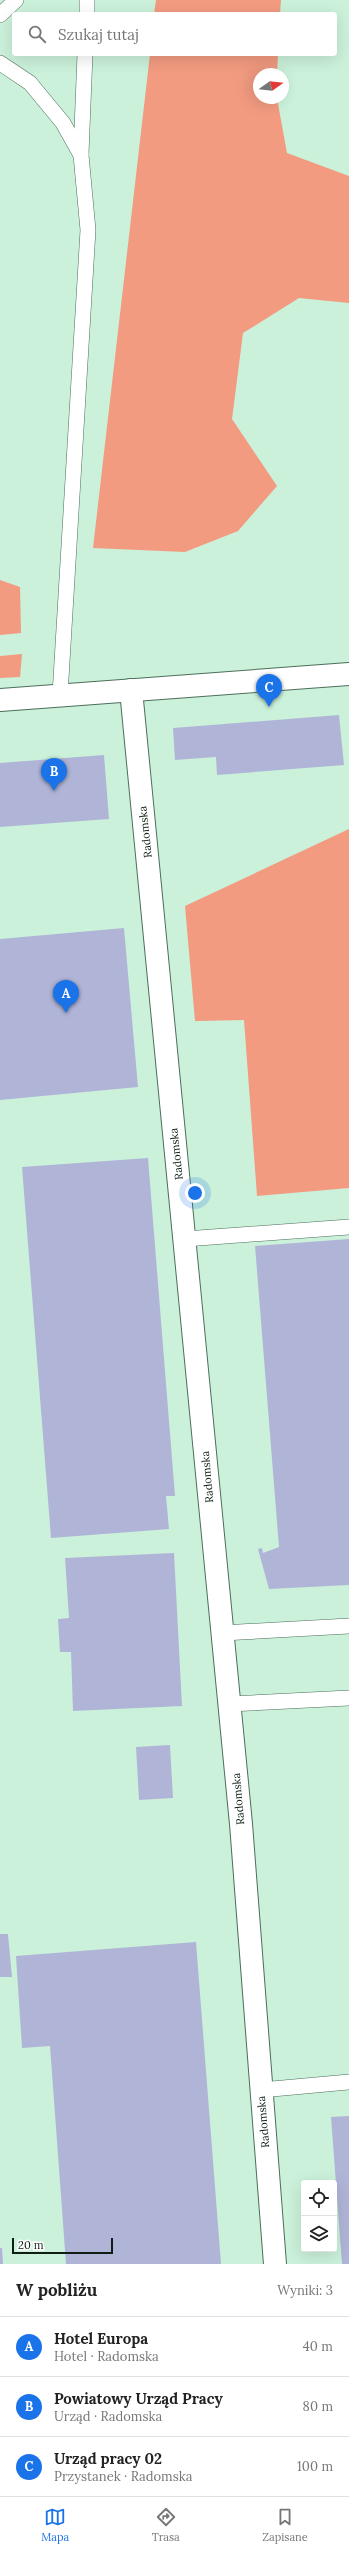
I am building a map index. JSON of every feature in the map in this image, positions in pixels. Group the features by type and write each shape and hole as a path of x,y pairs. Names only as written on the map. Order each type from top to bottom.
{"street":[{"path":"0,700 349,674"},
{"name":"Radomska","path":"131,690 230,1704 275,2264"}],"lane":[{"path":"0,16 16,0"},
{"path":"87,0 87,12"},
{"path":"60,695 88,230 81,155 85,56"},
{"path":"0,63 30,83 63,123 81,155"},
{"path":"185,1239 349,1227"},
{"path":"222,1633 349,1626"},
{"path":"230,1704 349,1698"},
{"path":"260,2090 349,2082"}],"shaded area":[{"path":"156,0 281,0 280,12 154,12"},
{"path":"150,56 278,56 277,68 253,68 253,104 278,104 287,153 349,176 349,303 299,298 243,333 232,419 277,486 238,531 185,552 93,548"},
{"path":"0,580 20,587 21,633 0,635"},
{"path":"22,654 20,677 0,678 0,656"},
{"path":"349,829 349,1188 257,1196 244,1020 195,1021 185,906"}],"building":[{"path":"339,715 344,765 217,775 216,757 175,760 173,728"},
{"path":"104,755 109,819 0,827 0,763"},
{"path":"124,928 138,1087 0,1100 0,939"},
{"path":"148,1158 175,1496 166,1496 169,1529 51,1538 22,1167"},
{"path":"349,1239 349,1585 269,1589 258,1549 262,1548 263,1553 279,1547 255,1246"},
{"path":"174,1553 182,1706 73,1711 71,1652 60,1652 58,1619 69,1618 65,1558"},
{"path":"170,1745 173,1798 139,1800 136,1747"},
{"path":"0,1934 8,1934 12,1977 0,1977"},
{"path":"196,1942 221,2264 66,2264 50,2046 22,2048 16,1956"},
{"path":"349,2116 349,2264 342,2264 337,2180 336,2180 331,2117"},
{"path":"0,2248 2,2248 3,2264 0,2264"}],"place":[{"name":"Urząd pracy 02","path":"269,707"},
{"name":"Powiatowy Urząd Pracy","path":"54,791"},
{"name":"Hotel Europa","path":"66,1013"}]}
